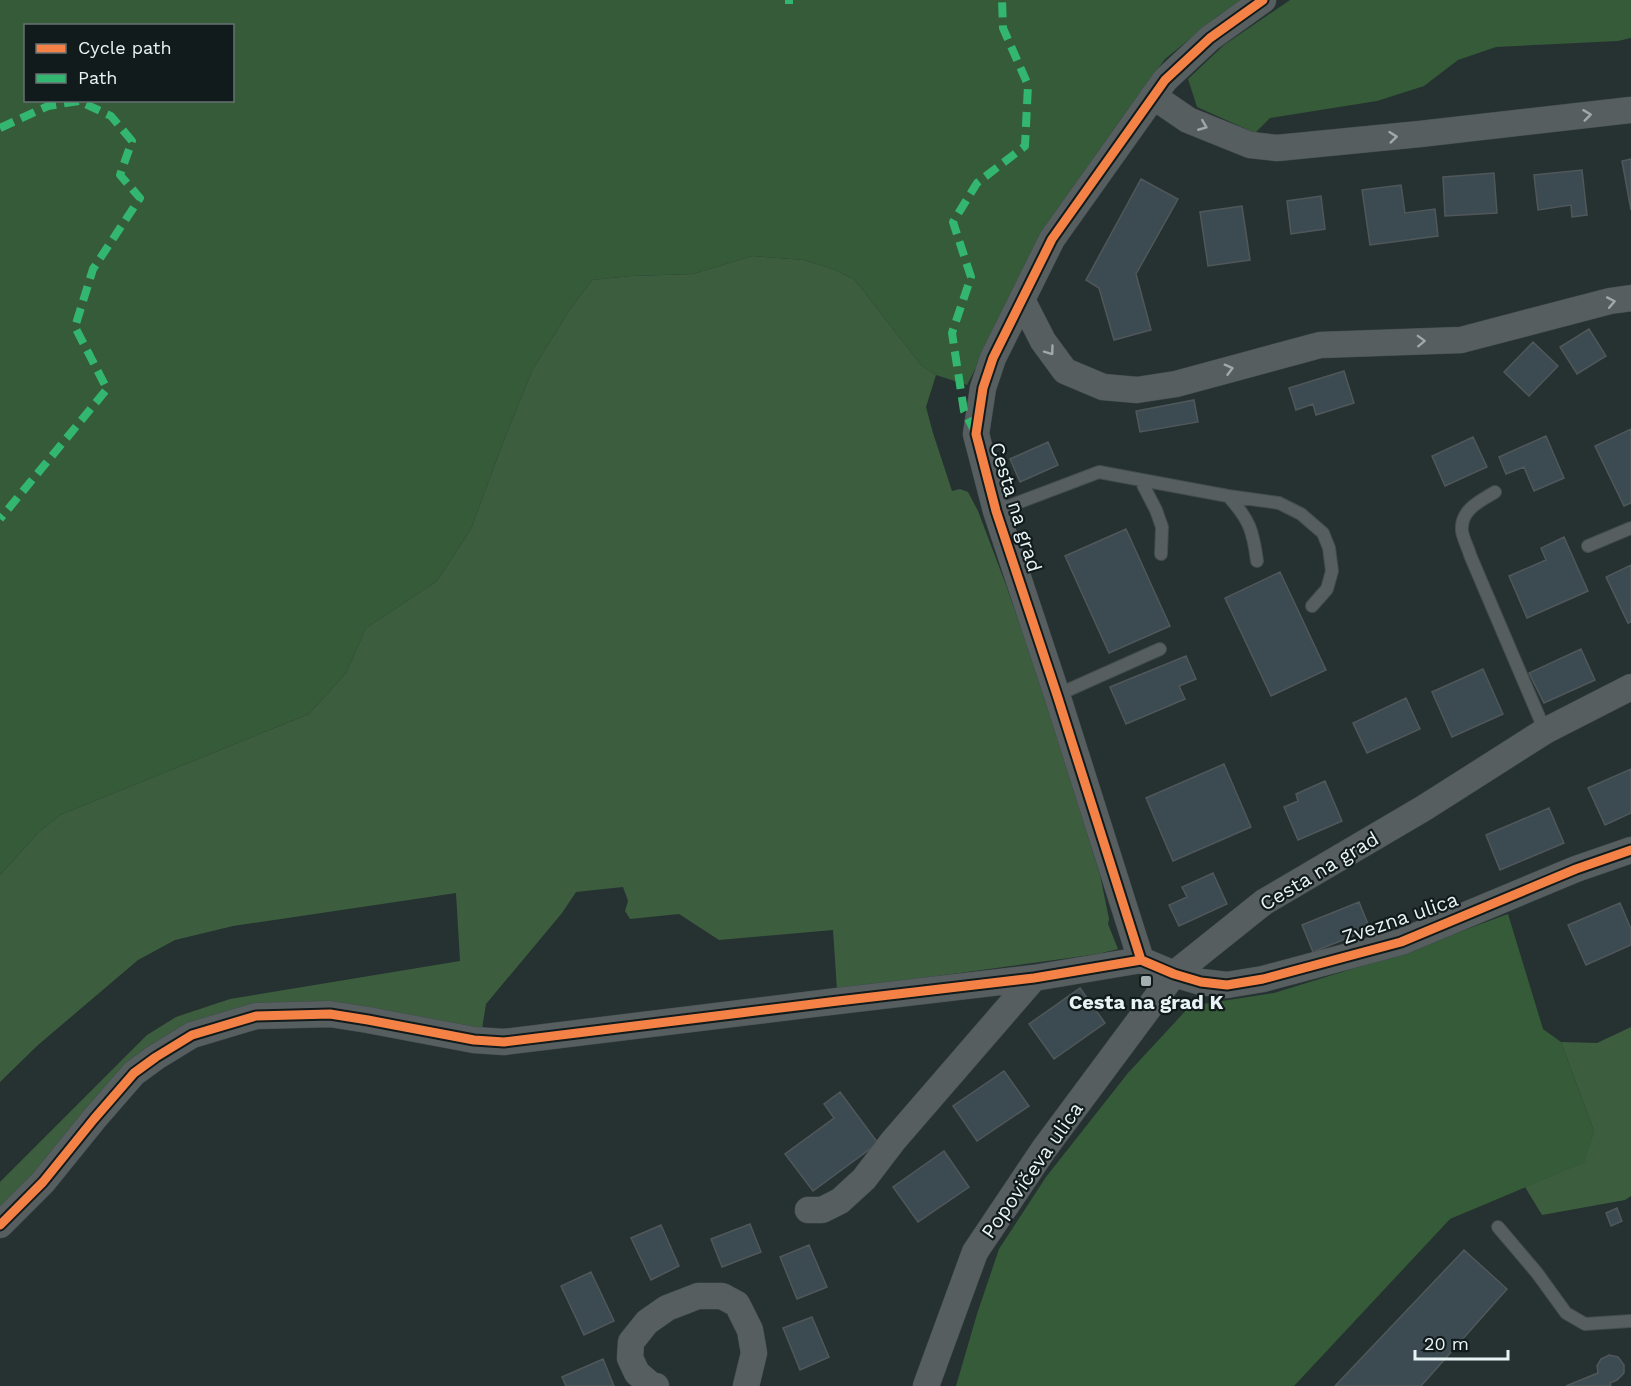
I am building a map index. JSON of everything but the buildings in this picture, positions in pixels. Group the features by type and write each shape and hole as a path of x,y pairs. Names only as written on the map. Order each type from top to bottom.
{"street":[{"name":"Cesta na grad","path":"1140,960 1057,694 996,511 976,434 983,388 993,358 1052,239 1165,80 1210,38 1263,0"},
{"path":"1153,96 1188,120 1250,146 1277,148 1631,110"},
{"path":"1022,300 1043,341 1065,370 1103,387 1137,390 1176,384 1320,345 1461,340 1631,298"},
{"name":"Cesta na grad","path":"1174,974 1264,902 1424,808 1545,732 1631,687"},
{"name":"Zvezna ulica","path":"1174,974 1201,982 1227,985 1263,979 1401,942 1576,870 1631,850"},
{"path":"0,1225 43,1182 134,1073 192,1035 256,1016 330,1014 474,1040 504,1042 1034,978 1140,960 1174,974"},
{"name":"Popovičeva ulica","path":"926,1386 975,1252 1044,1149 1174,974"},
{"path":"808,1210 822,1210 840,1201 864,1179 893,1141 1034,978"},
{"path":"656,1386 637,1373 630,1358 631,1342 647,1322 667,1308 698,1296 722,1296 737,1304 750,1330 754,1353 746,1386"}],"lane":[{"path":"996,511 1098,472 1279,503 1301,514 1323,533 1329,548 1332,571 1327,589 1312,606"},
{"path":"1141,481 1162,527 1161,554"},
{"path":"1495,492 1475,504 1466,513 1462,530 1470,555 1545,732"},
{"path":"1228,496 1244,513 1251,529 1257,561"},
{"path":"1588,546 1631,528"},
{"path":"1057,694 1160,649"},
{"path":"1498,1227 1538,1273 1566,1313 1585,1324 1631,1321"}],"green space":[{"path":"0,0 1243,0 1219,15 1165,59 1114,129 1052,217 967,385 936,375 921,365 855,280 833,269 804,260 752,256 693,274 592,280 569,311 533,369 471,529 437,581 366,628 346,673 309,714 60,815 39,832 0,875"},
{"path":"1290,0 1631,0 1631,38 1618,41 1496,47 1458,60 1424,86 1377,101 1270,118 1255,133 1197,107 1188,79 1224,45"},
{"path":"752,256 804,260 833,269 855,280 921,365 936,375 926,407 933,433 952,491 960,489 968,492 978,511 1006,585 1045,697 1100,875 1108,924 1118,949 1098,954 837,990 833,930 719,940 679,914 630,919 625,911 628,901 623,887 576,892 562,913 486,1004 482,1029 199,1020 0,1211 0,1182 147,1035 176,1017 230,999 460,961 456,893 233,926 175,940 138,960 38,1045 0,1082 0,875 39,832 60,815 309,714 346,673 366,628 437,581 471,529 533,369 569,311 592,280 693,274"},
{"path":"1508,914 1543,1029 1561,1042 1594,1131 1585,1162 1450,1219 1294,1386 956,1386 999,1249 1046,1177 1128,1073 1190,1006 1274,993 1394,956"},
{"path":"1631,1027 1631,1196 1625,1200 1542,1215 1525,1187 1584,1162 1594,1131 1561,1042 1597,1043"}],"marked path":[{"path":"785,0 793,0"},
{"path":"975,432 964,411 952,333 971,277 953,222 977,183 1025,146 1028,85 1003,28 1002,0"},
{"path":"0,128 48,106 73,102"},
{"path":"0,519 107,389 75,327 93,269 140,198 120,175 132,141 111,116 81,102"}],"cycle path":[{"path":"1263,0 1210,38 1165,80 1052,239 993,358 983,388 976,434 996,511 1141,960 1201,982 1227,985 1263,979 1401,942 1576,869 1631,850"},
{"path":"0,1225 43,1182 134,1073 192,1035 256,1016 330,1014 474,1040 504,1042 1034,978 1141,960"}],"place":[{"name":"Cesta na grad K","path":"1146,981"}]}
